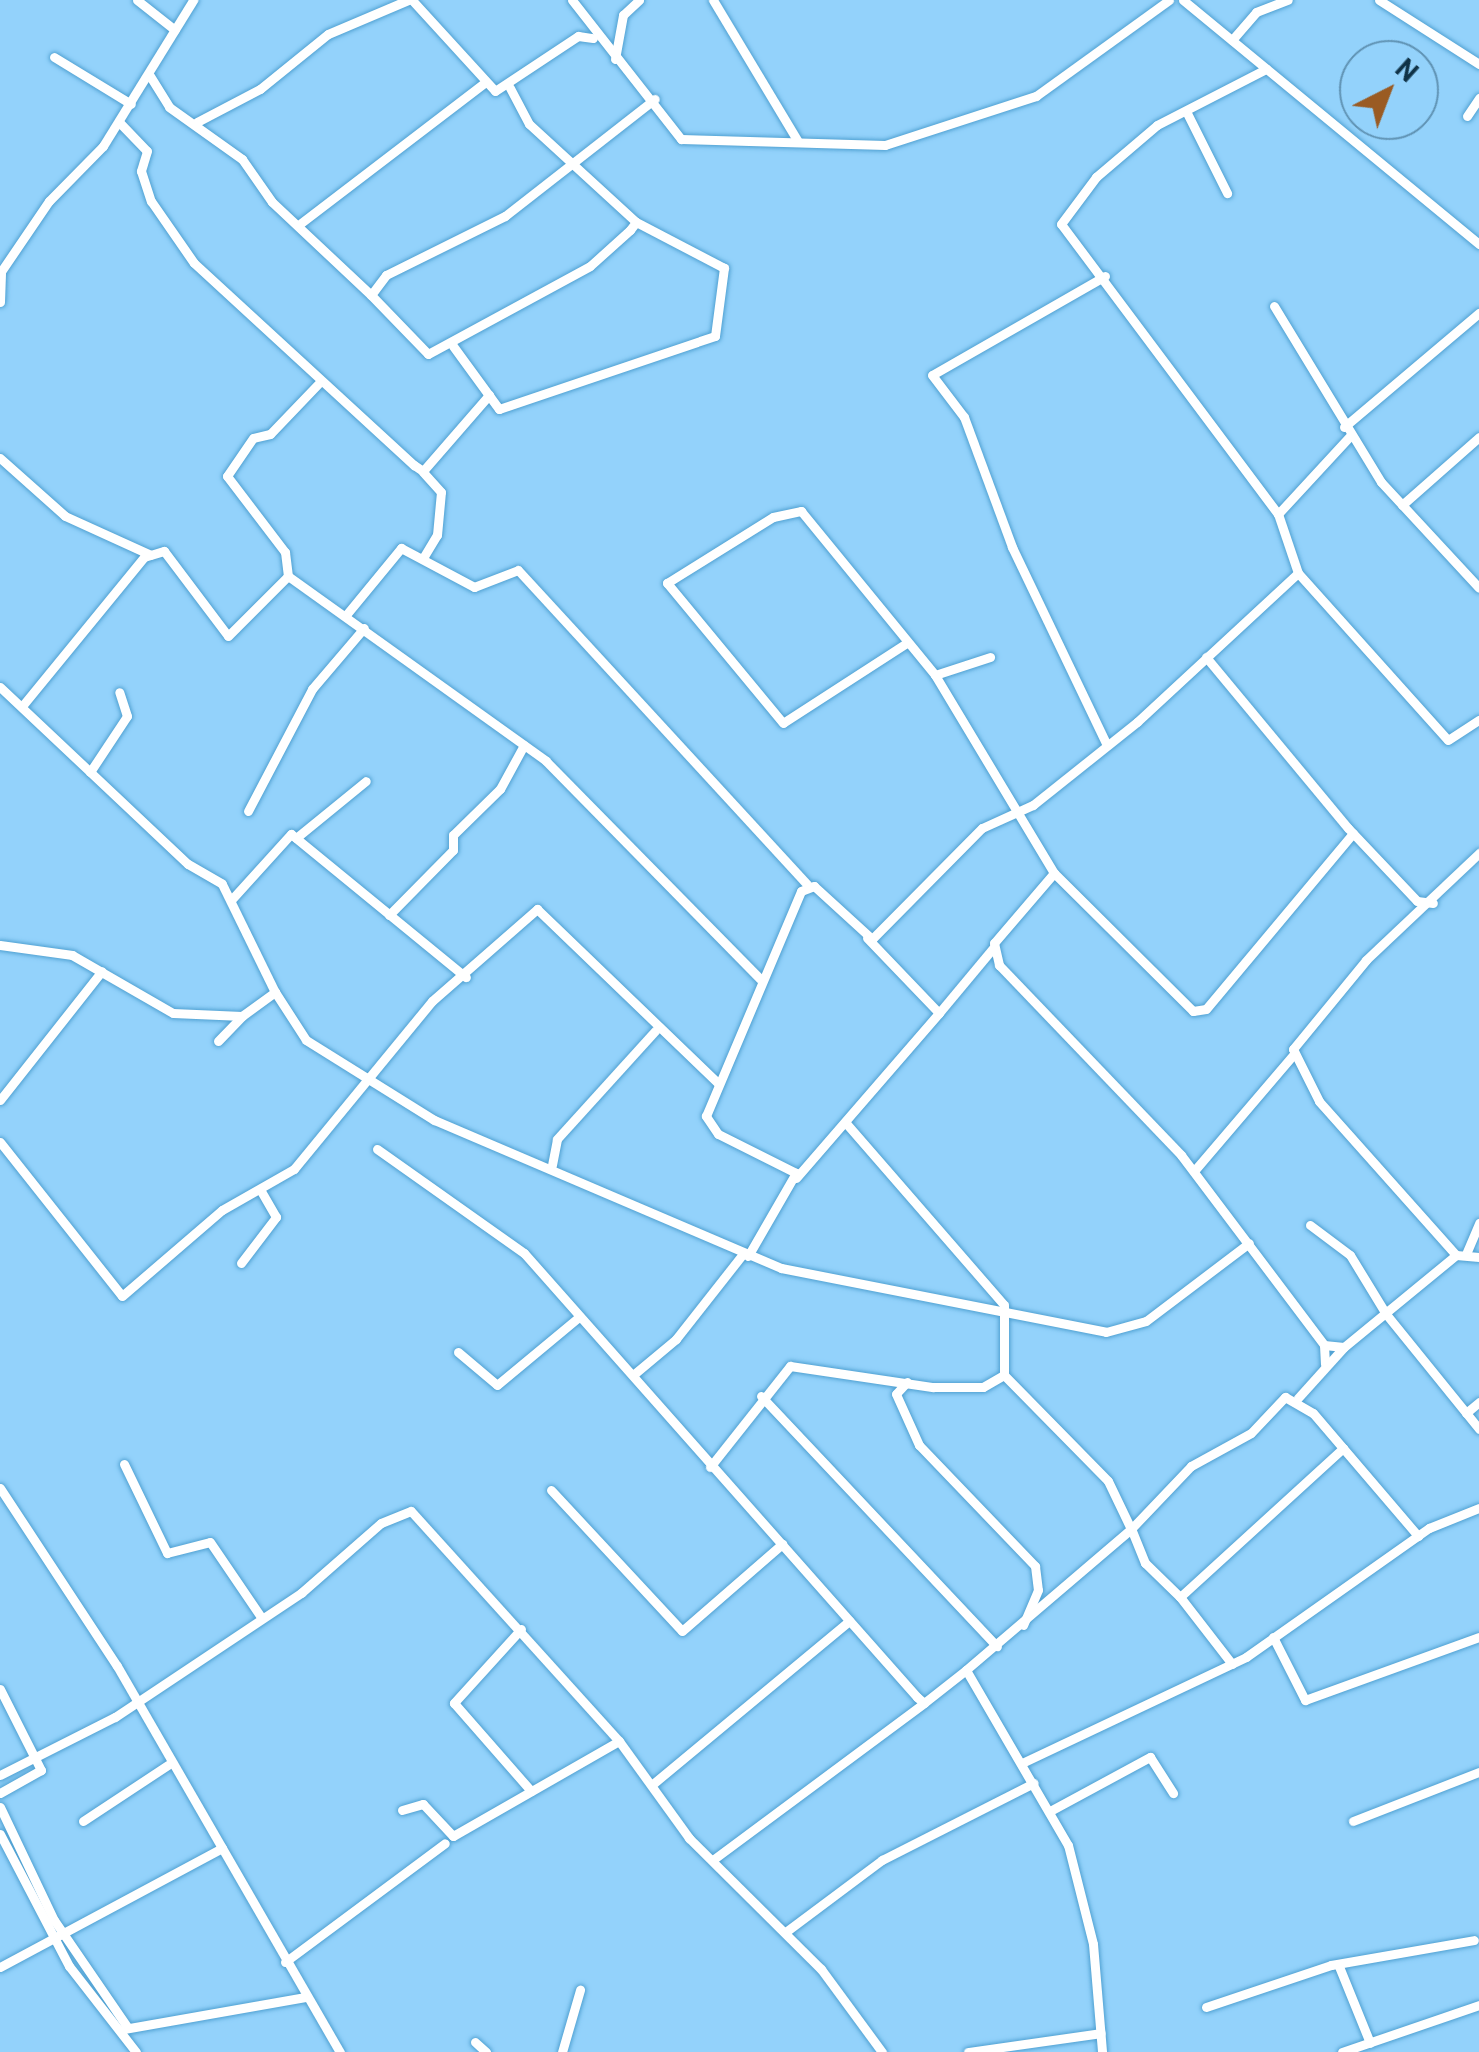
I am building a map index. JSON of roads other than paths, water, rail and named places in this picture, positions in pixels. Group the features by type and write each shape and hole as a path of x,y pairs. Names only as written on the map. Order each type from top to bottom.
{"street":[{"path":"138,0 175,30"},
{"path":"0,302 1,273 119,122 193,0"},
{"path":"196,122 260,88 328,34 410,0 484,83 510,88 578,36 596,39"},
{"path":"572,0 596,39 655,99 681,139 892,145 956,129 1075,74 1169,0"},
{"path":"615,60 624,15 639,0"},
{"path":"713,0 758,61 797,140"},
{"path":"1183,0 1232,40 1255,65 1266,69 1479,244"},
{"path":"1232,40 1256,12 1288,0"},
{"path":"1386,2 1479,64"},
{"path":"54,57 131,104"},
{"path":"1255,65 1096,177 1063,216 1062,230 1105,276 1278,514 1298,574 1449,741 1479,720"},
{"path":"150,76 169,107 196,122 428,354 453,346 590,266 636,222"},
{"path":"301,223 484,83"},
{"path":"453,346 499,409 715,336 724,268 636,222 530,124 510,88"},
{"path":"1467,116 1479,98"},
{"path":"370,294 386,275 505,216 655,99"},
{"path":"1190,111 1227,193"},
{"path":"119,122 147,151 141,172 152,200 194,263 318,384 424,472 440,492 438,535 423,558"},
{"path":"1105,276 932,375 964,417 1012,547 1106,743"},
{"path":"1274,306 1347,432 1402,505 1479,588"},
{"path":"1278,514 1347,432 1479,313"},
{"path":"318,384 270,434 253,438 226,476 285,552 288,576 524,745 760,979"},
{"path":"424,472 488,395"},
{"path":"1402,505 1478,441"},
{"path":"0,458 66,516 151,555"},
{"path":"905,644 783,723 667,583 772,516 801,511 905,644 935,675 1020,809 1054,874 1176,1002 1202,1011 1353,833"},
{"path":"346,615 401,548 474,588 518,570 808,884 868,938 939,1013"},
{"path":"23,706 151,555 164,551 228,636 288,576"},
{"path":"868,938 982,828 1020,809 1106,743 1298,574"},
{"path":"248,811 312,689 364,628"},
{"path":"935,675 990,657"},
{"path":"1206,657 1353,833 1417,901 1433,903"},
{"path":"0,686 232,899 276,992 306,1040 434,1120 552,1164 746,1255 1008,1320 1118,1331 1146,1321 1249,1243"},
{"path":"90,772 127,716 119,692"},
{"path":"390,915 453,850 453,835 500,789 524,745"},
{"path":"232,899 277,842 296,838 366,780"},
{"path":"296,838 466,977"},
{"path":"1194,1171 1294,1054 1314,1019 1479,853"},
{"path":"633,1375 676,1339 746,1255 766,1214 1054,874"},
{"path":"796,1178 786,1162 708,1125 718,1083 760,979 808,884"},
{"path":"1408,924 1417,901"},
{"path":"0,1142 122,1296 222,1210 262,1190 300,1163 432,1001 466,977 540,910 655,1031 718,1083"},
{"path":"0,945 30,942 102,971 155,1009 242,1016"},
{"path":"994,947 1018,987 1194,1171 1324,1344 1325,1364"},
{"path":"0,1100 102,971"},
{"path":"218,1041 242,1016 276,992"},
{"path":"552,1164 557,1139 655,1031"},
{"path":"1294,1054 1332,1116 1461,1255 1479,1257"},
{"path":"844,1122 1008,1320"},
{"path":"378,1149 502,1234 633,1375 710,1467 924,1704"},
{"path":"241,1263 276,1217 262,1190"},
{"path":"714,1859 1023,1626 1131,1529 1191,1466 1251,1433 1281,1399 1298,1398 1344,1347 1461,1255 1479,1223"},
{"path":"1310,1225 1350,1255 1386,1314 1479,1429"},
{"path":"993,1315 1005,1334"},
{"path":"458,1352 497,1385 579,1317"},
{"path":"1008,1320 1004,1375 1108,1482 1146,1563 1180,1597 1232,1664"},
{"path":"1324,1344 1344,1347"},
{"path":"710,1467 761,1396 790,1366 979,1388 1004,1375"},
{"path":"907,1382 896,1394 919,1444 1035,1566 1038,1590 1023,1626"},
{"path":"761,1396 997,1646"},
{"path":"1298,1398 1418,1536"},
{"path":"1466,1413 1479,1402"},
{"path":"1180,1597 1344,1448"},
{"path":"124,1464 168,1553 210,1542 261,1617"},
{"path":"0,1488 138,1702 168,1764 222,1848 340,2052"},
{"path":"551,1490 682,1631 782,1544"},
{"path":"1022,1763 1232,1664 1418,1536 1479,1508"},
{"path":"0,1775 40,1760 138,1702 261,1617 381,1523 412,1511 619,1741 714,1859 787,1931 882,2052"},
{"path":"654,1783 849,1620"},
{"path":"521,1630 454,1703 531,1791"},
{"path":"1273,1638 1305,1700 1479,1637"},
{"path":"966,1670 1050,1811 1093,1944 1102,2052"},
{"path":"0,1689 40,1760 34,1777 0,1794"},
{"path":"402,1810 423,1804 453,1836 619,1741"},
{"path":"1050,1811 1150,1757 1173,1793"},
{"path":"83,1822 168,1764"},
{"path":"1353,1821 1479,1772"},
{"path":"787,1931 882,1860 1034,1783"},
{"path":"0,1807 62,1940 128,2028"},
{"path":"0,1834 12,1864 116,2030 136,2052"},
{"path":"286,1962 445,1844"},
{"path":"0,1967 62,1940 222,1848"},
{"path":"0,1870 12,1864"},
{"path":"1206,2007 1338,1964 1474,1940"},
{"path":"1338,1964 1370,2042"},
{"path":"562,2052 580,1990"},
{"path":"116,2030 305,1996"},
{"path":"1342,2052 1479,2005"},
{"path":"968,2052 1101,2033"},
{"path":"475,2042 486,2052"}]}
